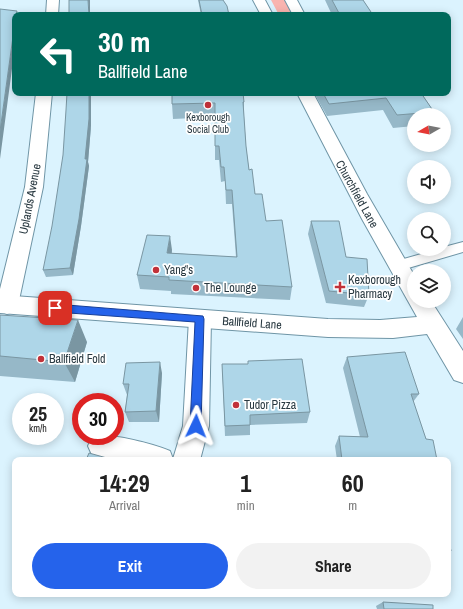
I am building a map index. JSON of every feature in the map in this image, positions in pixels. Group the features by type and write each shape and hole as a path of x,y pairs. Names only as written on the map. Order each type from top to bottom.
{"street":[{"path":"52,12 53,0"},
{"path":"260,0 266,12"},
{"path":"292,0 298,12"},
{"name":"Uplands Avenue","path":"7,308 34,187 44,96"},
{"name":"Churchfield Lane","path":"306,96 331,146 407,281"},
{"name":"Ballfield Lane","path":"7,308 200,319 322,328 382,330 418,328 432,324"},
{"path":"423,308 463,372"},
{"path":"187,457 196,426 200,319"},
{"path":"101,446 147,457"}],"lane":[{"path":"398,266 463,247"}],"shaded area":[{"path":"271,0 286,0 292,12 277,12"}],"building":[{"path":"69,0 88,0 89,12 69,12"},
{"path":"199,0 223,0 227,6 228,12 201,12"},
{"path":"332,0 363,0 371,12 338,12"},
{"path":"0,9 17,11 12,12 12,44 0,131"},
{"path":"67,96 89,96 89,119 85,159 87,159 79,219 70,268 43,270 52,226 63,155"},
{"path":"172,96 243,96 246,146 249,170 252,169 255,194 262,194 266,221 282,220 292,287 169,280 169,277 137,275 147,235 170,236 167,253 237,257 232,190 226,190 224,167 221,167 219,146 215,146 215,103 172,104"},
{"path":"325,96 423,96 431,108 407,108 407,114 397,115 386,98 329,104"},
{"path":"311,221 339,221 346,257 367,259 369,295 329,291"},
{"path":"0,315 78,320 64,362 0,356"},
{"path":"405,352 419,394 411,394 426,439 433,440 436,457 342,457 339,436 368,437 347,357"},
{"path":"302,359 310,412 250,415 250,425 225,426 222,364 248,364 248,361"},
{"path":"160,362 156,411 125,412 129,384 123,384 126,363"},
{"path":"89,453 103,457 87,457"},
{"path":"383,602 433,605 433,609 384,609"}],"place":[{"name":"Kexborough Social Club","path":"208,105"},
{"name":"Yang's","path":"156,270"},
{"name":"Kexborough Pharmacy","path":"340,287"},
{"name":"The Lounge","path":"196,288"},
{"name":"Ballfield Fold","path":"41,359"},
{"name":"Tudor Pizza","path":"236,405"}],"route":[{"path":"55,308 200,319 196,426"}]}
